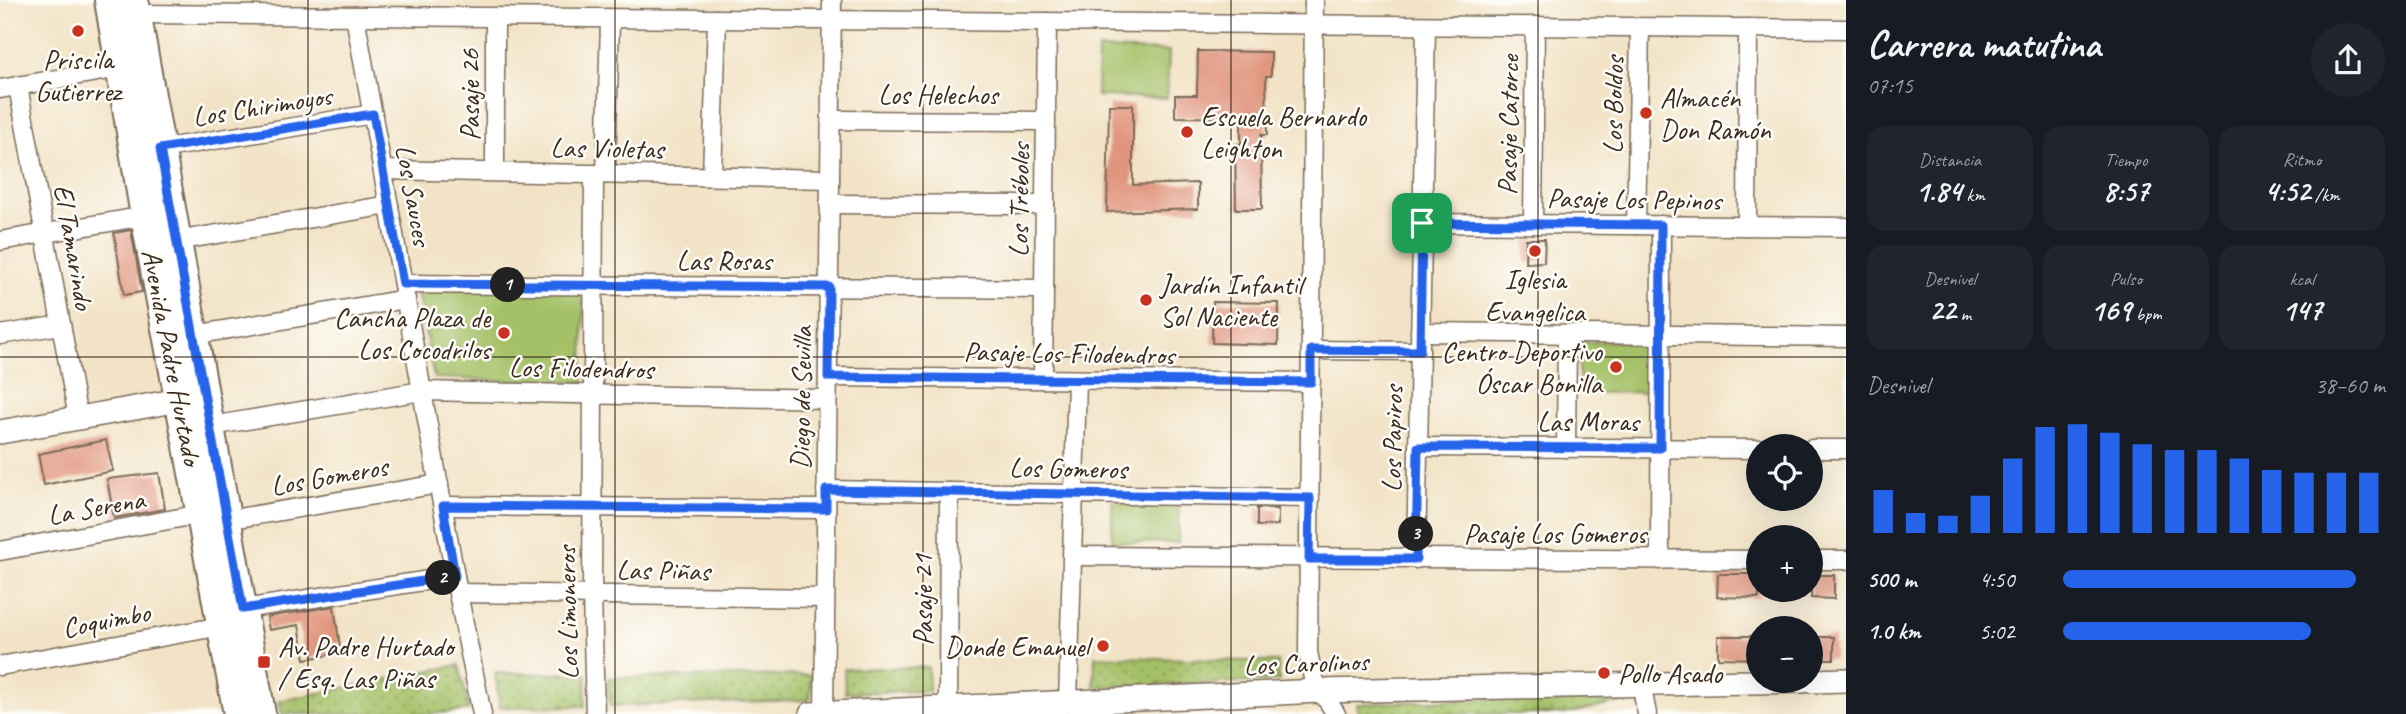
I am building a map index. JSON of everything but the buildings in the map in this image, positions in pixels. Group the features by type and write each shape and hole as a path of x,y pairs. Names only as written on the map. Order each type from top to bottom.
{"main road":[{"name":"Avenida Padre Hurtado","path":"108,0 180,400 214,517 233,618 261,714"},
{"name":"Avenida Padre Hurtado","path":"135,7 211,426 214,517"},
{"name":"Avenida Padre Hurtado","path":"233,618 238,714"}],"street":[{"name":"Diego de Sevilla","path":"824,713 832,0"},
{"path":"1314,0 1308,652 1313,678 1336,714"},
{"path":"135,7 355,16 495,18 1846,29"},
{"name":"Los Sauces","path":"355,16 482,714"},
{"name":"Pasaje 26","path":"495,18 495,172"},
{"name":"Los Limoneros","path":"595,714 592,595 594,286 610,19"},
{"path":"712,176 717,19"},
{"name":"Los Tréboles","path":"1043,379 1047,22"},
{"name":"Los Papiros","path":"1416,559 1426,26"},
{"name":"Pasaje Catorce","path":"1533,224 1535,26"},
{"name":"Los Boldos","path":"1636,225 1640,28"},
{"path":"1747,226 1748,28"},
{"path":"0,89 120,68"},
{"name":"El Tamarindo","path":"19,86 78,418"},
{"name":"Los Chirimoyos","path":"160,149 373,114"},
{"name":"Los Helechos","path":"831,120 1046,121"},
{"name":"Las Violetas","path":"383,170 830,179"},
{"path":"830,204 1045,205"},
{"path":"176,241 389,205"},
{"path":"0,241 145,216"},
{"name":"Pasaje Los Pepinos","path":"1422,223 1846,227"},
{"path":"1660,560 1661,225"},
{"name":"Las Rosas","path":"194,335 405,292 594,286 1044,289"},
{"path":"0,335 61,325"},
{"path":"1420,332 1846,337"},
{"path":"1566,447 1567,334"},
{"path":"1311,350 1420,351"},
{"name":"Pasaje Los Filodendros","path":"828,377 1311,382"},
{"path":"1068,704 1077,380"},
{"name":"Los Filodendros","path":"211,426 422,391 827,399"},
{"path":"0,432 180,400"},
{"name":"Las Moras","path":"1418,447 1746,449"},
{"path":"1823,449 1846,449"},
{"name":"Los Gomeros","path":"214,517 439,484"},
{"name":"Los Gomeros","path":"826,490 1310,498"},
{"name":"Pasaje 21","path":"948,709 949,492"},
{"path":"443,506 826,509"},
{"name":"La Serena","path":"0,551 214,517"},
{"path":"1072,556 1309,559"},
{"name":"Pasaje Los Gomeros","path":"1309,559 1746,560"},
{"path":"1823,560 1846,560"},
{"name":"Las Piñas","path":"233,618 457,585 592,595 825,598"},
{"name":"Coquimbo","path":"0,666 233,618"},
{"path":"1823,681 1846,680"},
{"name":"Los Carolinos","path":"811,714 948,709 1029,710 1068,704 1320,691 1746,682"},
{"path":"1641,684 1647,714"}],"green space":[{"path":"1098,49 1169,51 1167,98 1097,96"},
{"path":"584,287 583,383 434,378 417,290"},
{"name":"Centro Deportivo Óscar Bonilla","path":"1653,341 1654,392 1579,393 1579,342"},
{"path":"1112,502 1179,503 1178,543 1112,542"},
{"path":"1095,656 1278,662 1279,681 1094,687"},
{"path":"459,665 469,710 430,714 282,714 279,701"},
{"path":"928,667 929,691 845,693 844,669"},
{"path":"495,673 587,674 585,706 500,707"},
{"path":"812,675 810,700 610,706 608,678"},
{"path":"1628,693 1629,701 1565,714 1359,714 1357,704"}],"place":[{"name":"Priscila Gutierrez","path":"78,31"},
{"name":"Almacén Don Ramón","path":"1646,113"},
{"name":"Escuela Bernardo Leighton","path":"1187,132"},
{"name":"Iglesia Evangelica","path":"1535,251"},
{"name":"Jardín Infantil Sol Naciente","path":"1146,300"},
{"name":"Cancha Plaza de Los Cocodrilos","path":"504,333"},
{"name":"Centro Deportivo Óscar Bonilla","path":"1616,367"},
{"name":"Donde Emanuel","path":"1103,646"},
{"name":"Av. Padre Hurtado / Esq. Las Piñas","path":"264,662"},
{"name":"Pollo Asado","path":"1604,673"}],"route":[{"path":"373,114 403,284 829,287 828,377 1311,382 1311,350 1420,351 1422,223 1661,225 1660,448 1418,447 1416,559 1309,559 1310,498 826,490 826,509 443,506 455,576 243,609 160,149 373,114"}]}
